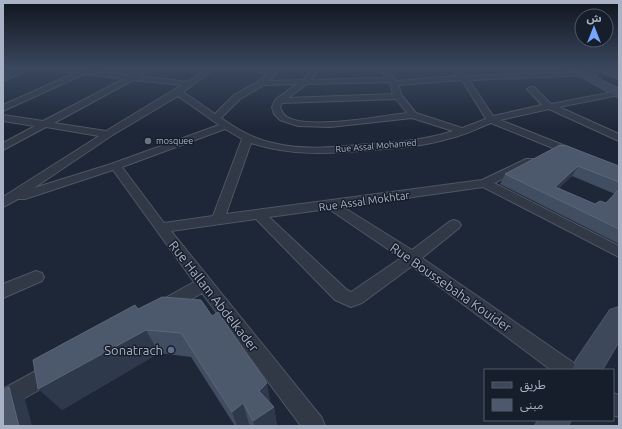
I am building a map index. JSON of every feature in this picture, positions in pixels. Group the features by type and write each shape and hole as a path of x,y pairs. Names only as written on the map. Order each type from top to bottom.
{"street":[{"path":"3,108 45,89"},
{"path":"3,147 109,89"},
{"path":"4,202 108,134 182,89"},
{"path":"216,118 237,97 251,89"},
{"path":"295,89 279,101 276,107 281,117 288,121 307,125 413,115 462,131"},
{"path":"395,89 398,96 413,115"},
{"path":"470,89 491,120 586,157"},
{"path":"531,89 542,101 551,107 619,138"},
{"name":"Rue Assal Mohamed","path":"178,92 216,118 225,126 246,139 281,149 317,151 428,141 462,131 491,120 618,91"},
{"path":"279,101 398,96"},
{"path":"3,118 44,126 108,134"},
{"path":"4,202 115,166 225,126"},
{"path":"218,220 246,139"},
{"name":"Rue Assal Mokhtar","path":"161,228 333,206 485,184 559,147"},
{"name":"Rue Hallam Abdelkader","path":"115,166 314,426"},
{"path":"485,184 619,252"},
{"name":"Rue Boussebaha Kouider","path":"333,206 412,258 566,369"},
{"path":"259,215 346,298 351,300 412,258 454,225"},
{"path":"3,291 36,277"},
{"path":"151,315 205,284"},
{"path":"587,369 619,318"},
{"path":"3,400 64,365"}],"building":[{"path":"560,145 567,146 619,166 619,182 578,166 555,187 595,204 600,201 606,203 619,189 619,229 505,174"},
{"path":"162,297 201,300 212,316 218,312 267,383 259,391 274,407 253,421 243,403 232,412 181,333 146,330 38,389 33,360 135,305 138,309"},
{"path":"9,387 19,426 3,426 3,390"}],"place":[{"name":"mosquee","path":"148,141"},
{"name":"Sonatrach","path":"171,350"}]}
